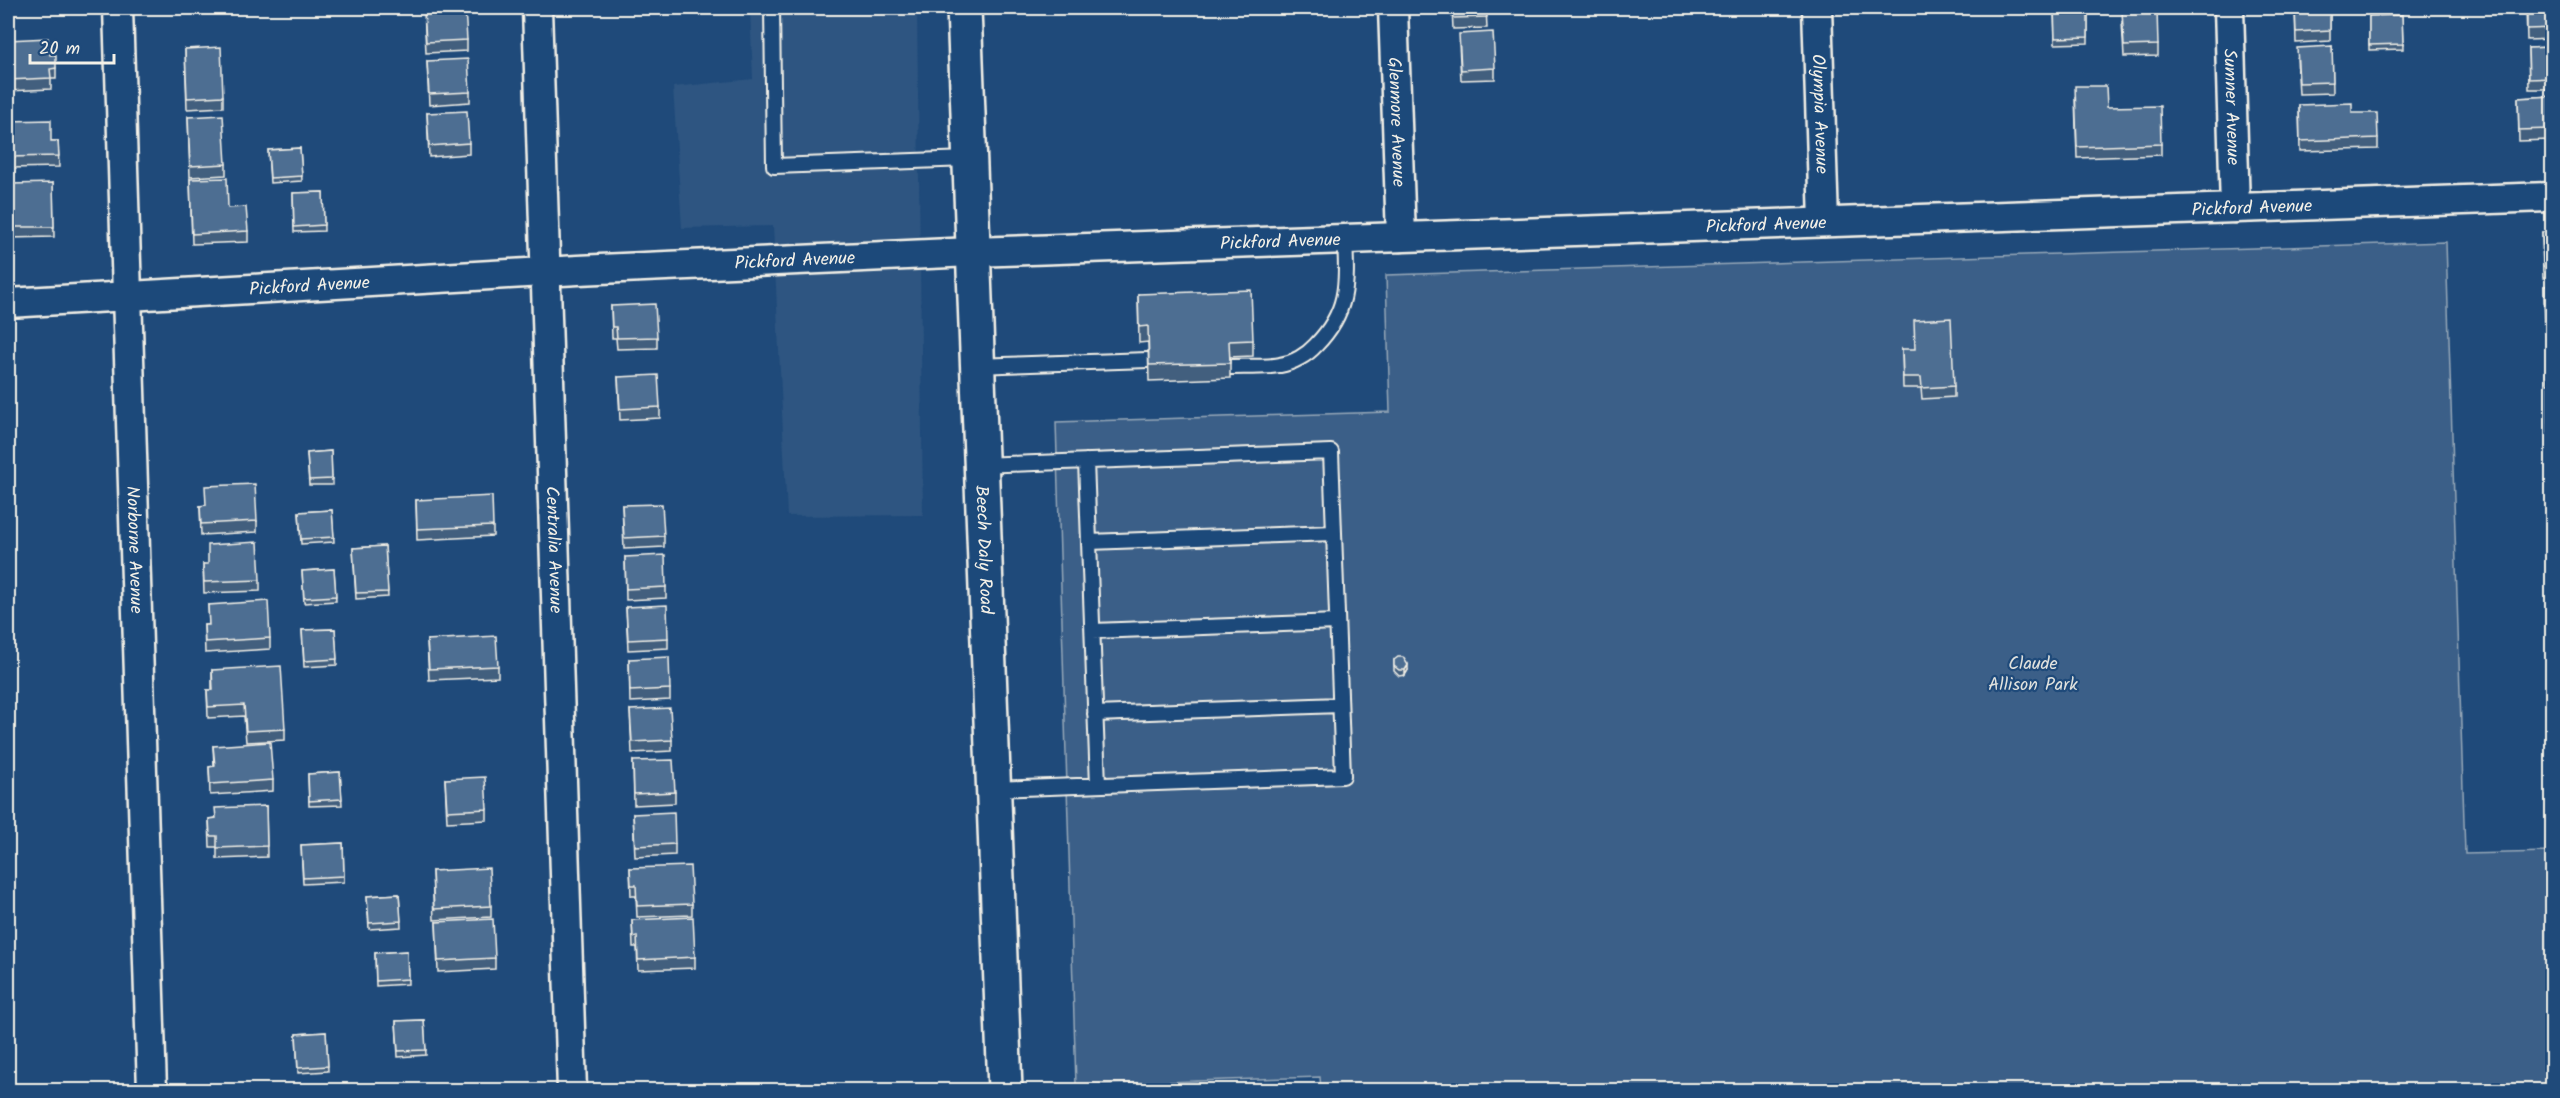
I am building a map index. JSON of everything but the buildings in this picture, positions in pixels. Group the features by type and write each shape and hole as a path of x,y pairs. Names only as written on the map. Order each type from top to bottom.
{"main road":[{"name":"Beech Daly Road","path":"964,8 1005,1090"}],"street":[{"name":"Norborne Avenue","path":"118,8 152,1090"},
{"name":"Centralia Avenue","path":"537,8 572,1090"},
{"name":"Glenmore Avenue","path":"1393,8 1401,237"},
{"name":"Olympia Avenue","path":"1817,8 1824,222"},
{"name":"Sumner Avenue","path":"2229,8 2235,208"},
{"name":"Pickford Avenue","path":"8,303 545,272 972,252 2553,196"}],"lane":[{"path":"772,8 774,166 969,159"},
{"path":"1230,367 1281,365 1307,354 1332,329 1343,302 1346,274 1345,239"},
{"path":"976,366 1148,360"},
{"path":"980,465 1331,452 1342,777 993,789"},
{"path":"1086,461 1098,785"},
{"path":"1089,542 1334,533"},
{"path":"1093,631 1337,622"},
{"path":"1095,714 1340,705"}],"shaded area":[{"path":"750,8 917,8 923,515 787,516 773,226 682,228 673,87 753,79"}],"green space":[{"name":"Claude Allison Park","path":"2446,242 2465,854 2552,852 2552,1090 1321,1090 1320,1077 1076,1085 1056,422 1390,412 1386,275"}]}
